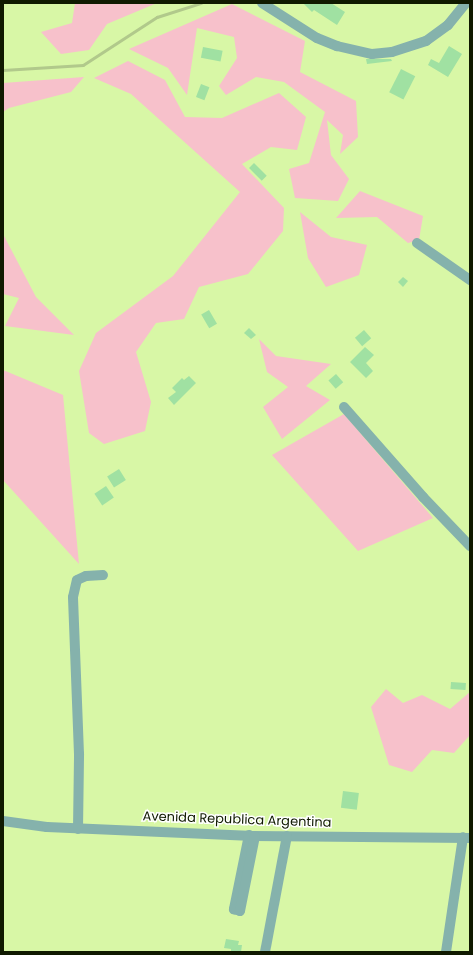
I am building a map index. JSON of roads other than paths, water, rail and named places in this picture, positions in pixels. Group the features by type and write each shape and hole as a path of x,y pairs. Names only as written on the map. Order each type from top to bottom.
{"street":[{"path":"262,3 317,38 336,46 372,54 392,52 414,47 426,41 448,25 466,3"},
{"path":"417,243 470,280"},
{"path":"344,407 423,497 470,546"},
{"path":"78,829 80,754 73,597 77,580 81,577 103,575"},
{"name":"Avenida Republica Argentina","path":"3,821 78,829 287,836 466,838"},
{"path":"252,835 240,911 234,909 252,835"},
{"path":"265,952 287,836"},
{"path":"446,952 466,838"}],"waterway":[{"path":"3,70 83,65 157,17 201,3"}]}
